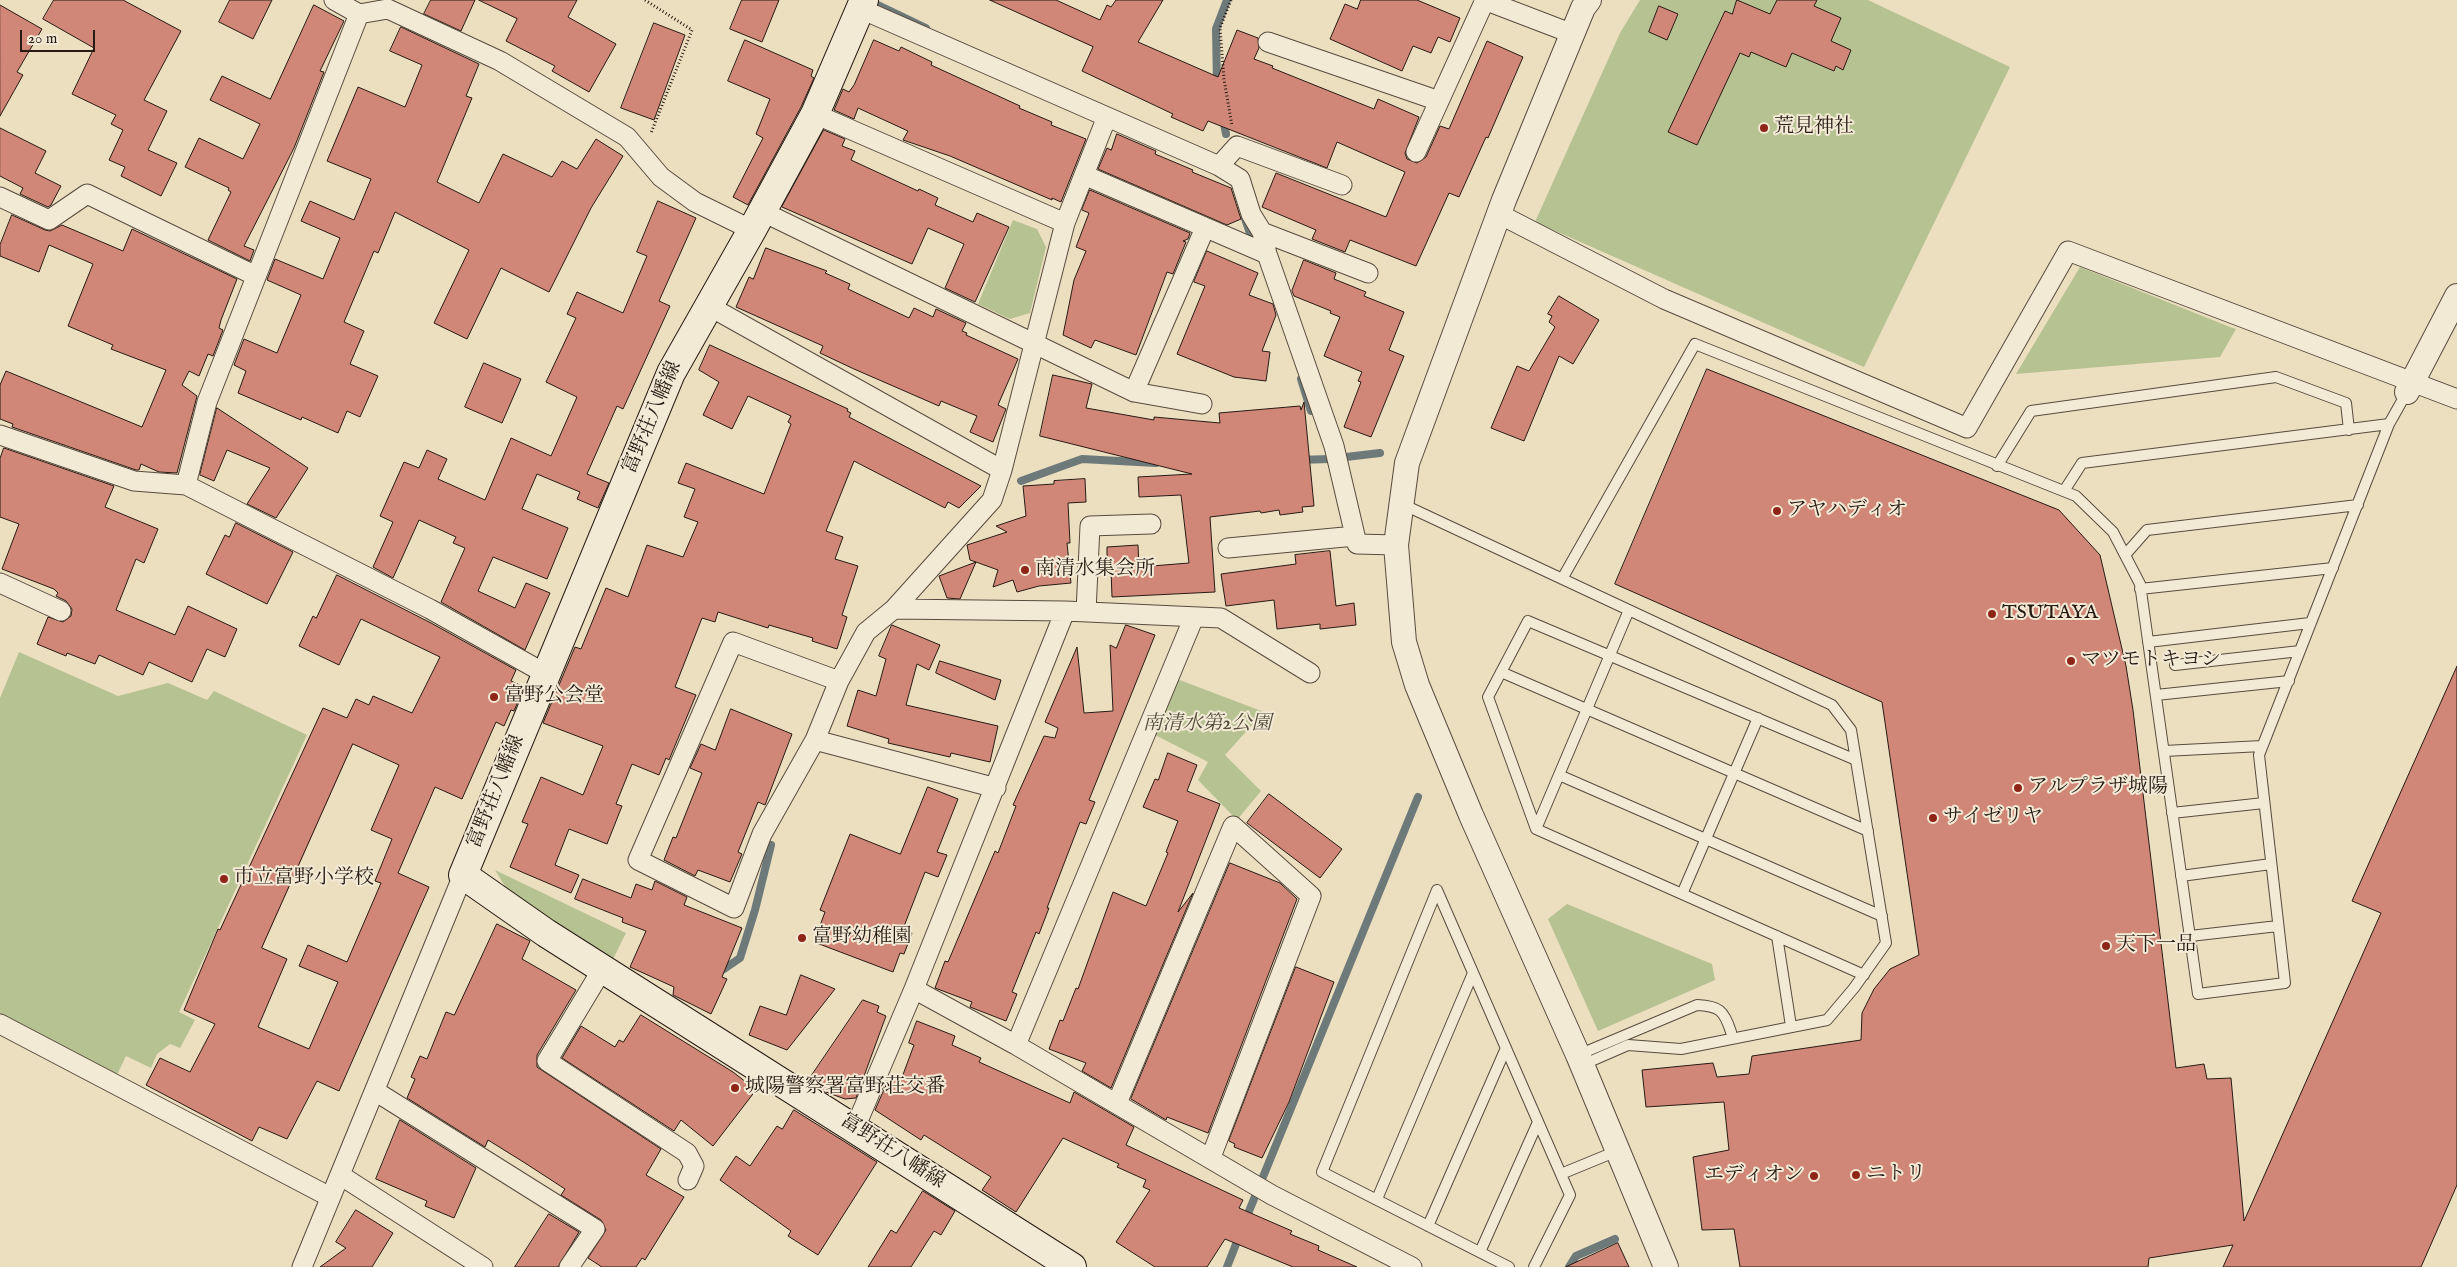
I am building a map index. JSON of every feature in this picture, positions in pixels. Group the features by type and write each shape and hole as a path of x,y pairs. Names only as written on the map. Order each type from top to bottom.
{"main road":[{"name":"富野荘八幡線","path":"862,4 815,114 757,221 707,305 671,373 463,875 546,933 1072,1267"}],"street":[{"path":"334,0 359,14 390,4 500,61 627,137 661,177 695,202 757,221 1033,344 1134,392 1202,404"},
{"path":"1416,152 1484,0 1573,34"},
{"path":"1589,0 1583,8 1499,214 1407,463 1396,545 1404,642 1417,684 1470,815 1580,1060 1666,1267"},
{"path":"862,4 1106,119 1219,166 1240,179 1252,214 1262,232 1267,254 1334,446 1357,544 1396,545"},
{"path":"186,485 207,402 359,14"},
{"path":"1268,42 1439,102"},
{"path":"815,114 1065,223"},
{"path":"839,681 733,642 638,860 734,908 762,834 815,740 839,681 866,632 894,609 992,500 1002,470 1065,223 1106,119"},
{"path":"1219,166 1237,146 1342,185"},
{"path":"1084,175 1267,254"},
{"path":"0,197 49,220 87,194 256,276"},
{"path":"1499,214 1664,299 1967,428 2068,251 2410,386 2457,399"},
{"path":"1134,392 1205,228"},
{"path":"1262,232 1368,273"},
{"path":"2410,386 2457,296"},
{"path":"707,305 1002,470"},
{"path":"0,435 134,481 186,485 430,609 546,674"},
{"path":"1086,612 1090,526 1150,524"},
{"path":"1228,548 1355,536"},
{"path":"0,583 62,610"},
{"path":"894,609 1065,610 1221,618 1310,674"},
{"path":"855,1128 996,788 1065,610"},
{"path":"1016,1045 1194,617"},
{"path":"815,740 996,788"},
{"path":"1117,1103 1233,826 1311,896 1211,1157"},
{"path":"302,1267 463,875"},
{"path":"603,968 546,1061 687,1152 694,1166 688,1180"},
{"path":"914,989 1016,1045 1246,1177 1272,1195 1412,1267"},
{"path":"0,1024 330,1197"},
{"path":"375,1091 595,1229 569,1267"},
{"path":"340,1175 483,1267"}],"lane":[{"path":"1562,579 1695,344 2076,496 2113,532 2140,589 2198,994 2285,983 2259,755 2389,424 2410,386"},
{"path":"1997,466 2031,412 2276,377 2346,403 2349,430"},
{"path":"2064,491 2082,463 2389,424"},
{"path":"1402,504 1832,705 1852,730 1886,943 1864,975 1827,1020 1681,1049 1628,1045 1580,1060"},
{"path":"2125,555 2147,530 2358,505"},
{"path":"2140,589 2332,568"},
{"path":"1536,829 1629,610"},
{"path":"1856,760 1528,621 1488,696 1536,829 1864,975"},
{"path":"2148,642 2310,623"},
{"path":"2175,664 2300,651"},
{"path":"1501,672 1868,831"},
{"path":"2156,696 2288,681"},
{"path":"1682,894 1758,718"},
{"path":"2164,752 2262,746"},
{"path":"1559,776 1882,916"},
{"path":"2172,813 2264,803"},
{"path":"2181,876 2271,864"},
{"path":"1509,1267 1322,1172 1437,890 1570,1194 1534,1267"},
{"path":"2190,936 2278,926"},
{"path":"1778,936 1791,1026"},
{"path":"1377,1199 1473,973"},
{"path":"1580,1060 1697,1005 1713,1006 1726,1016 1731,1032"},
{"path":"1428,1226 1506,1048"},
{"path":"1480,1252 1538,1122"},
{"path":"1561,1174 1617,1151"}],"path":[{"path":"642,155 692,30 645,0"},
{"path":"1231,0 1220,28 1224,79 1237,146"}],"green space":[{"path":"1640,0 1868,0 2010,67 1864,367 1535,222 1620,33"},
{"path":"1013,220 1037,229 1046,247 1030,313 1010,319 978,304"},
{"path":"2080,267 2236,329 2220,357 2016,374"},
{"path":"19,652 118,696 168,683 207,700 214,691 307,735 179,1012 195,1020 180,1048 170,1044 157,1054 151,1068 126,1056 116,1077 0,1014 0,698"},
{"name":"南清水第2公園","path":"1177,679 1264,712 1225,755 1261,791 1237,820 1198,780 1208,762 1155,735"},
{"path":"495,870 626,933 613,959 511,896"},
{"path":"1567,904 1712,964 1715,980 1598,1031 1548,919"}],"building":[{"path":"54,0 123,0 181,31 144,100 167,111 148,150 177,163 161,196 121,176 125,167 109,160 123,130 111,124 116,115 72,94 94,48 43,19"},
{"path":"230,0 272,0 253,39 219,22"},
{"path":"431,0 475,0 461,31 424,14"},
{"path":"479,0 577,0 568,17 616,44 589,92 552,71 555,66 506,41 517,19"},
{"path":"742,0 779,0 762,42 730,29"},
{"path":"990,0 1056,0 1100,20 1107,5 1111,7 1116,0 1163,0 1138,42 1218,77 1237,30 1258,38 1259,48 1254,59 1273,66 1272,68 1374,109 1378,99 1419,117 1405,153 1407,159 1417,163 1426,157 1440,126 1449,129 1487,41 1523,57 1488,138 1486,137 1459,197 1449,193 1416,266 1350,240 1345,252 1312,239 1316,230 1262,207 1276,173 1386,217 1405,172 1337,142 1327,168 1208,121 1203,131 1171,117 1173,114 1082,71 1093,47"},
{"path":"1361,0 1417,0 1460,18 1450,42 1438,37 1431,53 1413,46 1402,71 1330,39 1345,4 1357,9"},
{"path":"1737,0 1770,14 1777,0 1817,0 1814,6 1841,18 1831,41 1851,50 1843,70 1836,66 1834,71 1792,53 1786,67 1751,52 1749,57 1740,53 1697,145 1668,132 1725,11 1732,14"},
{"path":"0,5 42,29 17,72 23,75 0,116"},
{"path":"314,5 344,21 320,71 324,72 294,148 244,246 254,250 250,261 208,240 231,192 228,190 229,188 185,167 199,138 243,159 260,124 210,100 222,76 270,99"},
{"path":"1659,6 1678,14 1667,40 1649,32"},
{"path":"654,23 685,35 654,120 621,108"},
{"path":"401,27 479,64 466,96 472,98 437,182 479,203 503,154 552,177 562,161 577,169 596,139 623,156 591,208 549,292 501,268 467,339 434,323 469,250 395,212 378,253 374,251 344,322 364,331 350,364 378,376 360,417 347,411 338,433 302,417 301,420 238,393 246,371 234,365 244,339 277,353 301,295 267,280 275,259 323,279 340,238 301,221 310,201 354,220 371,179 327,161 358,87 405,107 422,65 390,51"},
{"path":"745,40 813,70 811,76 814,78 801,107 748,205 733,197 763,138 756,134 770,99 728,81"},
{"path":"874,40 899,51 901,47 932,62 931,65 1052,122 1051,125 1086,139 1061,202 1052,198 1052,200 950,156 903,140 908,131 858,108 854,119 834,110 843,89 849,92 854,85"},
{"path":"0,128 46,151 35,173 61,186 48,207 20,194 23,188 0,176"},
{"path":"824,130 845,139 842,146 855,151 851,160 918,191 919,189 938,198 935,205 973,222 977,213 1009,227 975,302 945,288 964,244 928,228 912,264 782,207"},
{"path":"1117,134 1156,151 1155,154 1193,170 1192,172 1231,188 1241,219 1227,225 1098,169 1107,148 1111,150"},
{"path":"1090,190 1190,233 1188,239 1183,241 1186,242 1173,274 1167,272 1136,355 1095,340 1091,348 1063,335 1074,280 1086,251 1076,247 1089,213 1082,210"},
{"path":"658,201 696,218 659,301 670,306 623,409 617,406 587,474 609,483 598,508 577,499 580,492 537,474 522,509 568,528 547,579 493,557 478,591 515,608 526,583 550,593 525,650 441,602 465,548 453,543 456,537 419,520 393,578 373,567 393,522 380,516 404,462 419,468 427,450 447,459 438,479 485,500 511,438 551,456 577,397 546,382 576,318 567,314 577,292 623,313 647,256 637,252"},
{"path":"12,215 50,231 62,225 123,251 132,229 237,279 221,320 219,328 223,330 213,356 208,354 199,376 189,371 182,385 197,396 177,473 159,472 141,464 139,470 136,470 12,427 13,424 0,419 0,385 6,371 142,427 166,370 111,349 113,345 68,326 93,264 49,245 39,272 0,256 0,245"},
{"path":"766,248 827,271 825,273 850,284 848,289 909,318 914,308 933,317 936,309 966,323 962,331 967,333 966,335 1018,359 998,405 1006,409 993,442 970,432 977,416 941,401 939,406 854,369 820,353 823,346 736,307 749,277 753,279"},
{"path":"1207,251 1258,273 1249,295 1273,304 1276,315 1262,351 1270,352 1266,381 1234,377 1177,354 1205,286 1194,282"},
{"path":"1304,260 1336,273 1334,279 1366,292 1364,296 1404,312 1389,350 1404,356 1371,437 1344,427 1361,382 1358,381 1362,372 1324,356 1340,317 1330,313 1331,311 1294,296 1292,291"},
{"path":"1559,296 1599,320 1573,364 1559,356 1524,441 1491,428 1517,366 1529,371 1555,327 1549,322 1552,316 1548,314"},
{"path":"710,345 848,409 847,411 851,413 849,417 981,486 959,508 948,502 945,508 854,461 826,531 843,537 835,559 858,566 842,615 847,617 837,649 812,641 813,638 769,625 768,628 718,612 715,622 702,618 675,687 696,695 669,760 666,758 659,775 632,764 616,804 622,806 607,844 569,829 555,865 579,875 571,893 510,867 528,824 522,822 541,777 583,795 603,746 543,723 575,647 581,649 606,588 628,597 647,545 683,557 698,522 684,517 695,489 678,483 686,463 764,494 791,424 788,422 791,416 748,396 732,429 703,415 719,382 699,370"},
{"path":"484,363 521,379 502,423 465,407"},
{"name":"アルプラザ城陽","path":"1707,369 2059,510 2100,555 2126,666 2133,710 2176,1068 2204,1064 2207,1079 2231,1078 2244,1221 2381,913 2352,901 2457,666 2457,1185 2421,1267 2223,1267 2233,1245 2149,1258 2148,1267 1740,1267 1734,1229 1702,1230 1693,1157 1729,1150 1724,1102 1646,1107 1642,1070 1713,1063 1717,1077 1749,1074 1752,1056 1861,1040 1862,1013 1874,989 1890,969 1919,955 1882,702 1615,584"},
{"path":"1053,375 1092,384 1086,408 1154,420 1154,417 1220,423 1219,413 1300,406 1301,410 1304,402 1314,506 1302,507 1303,512 1280,515 1279,510 1210,517 1215,592 1112,597 1111,570 1107,570 1107,547 1138,545 1139,567 1189,563 1181,495 1139,497 1138,477 1192,474 1040,436"},
{"path":"217,408 308,468 276,518 247,504 270,468 227,450 214,481 200,475"},
{"path":"4,448 114,486 105,507 158,529 144,563 136,559 116,610 175,635 188,606 237,629 225,657 207,649 192,682 149,662 143,675 99,655 95,664 67,653 66,656 37,644 48,617 63,622 71,616 72,609 66,601 56,596 58,593 54,589 2,569 19,524 0,517 0,459"},
{"path":"1085,479 1086,502 1068,503 1070,543 1067,543 1071,583 1039,586 1017,592 1013,580 993,587 998,570 970,560 967,545 1007,532 996,526 1026,516 1023,486"},
{"path":"236,523 293,552 267,604 206,574 225,535 229,537"},
{"path":"1330,551 1336,606 1354,603 1356,625 1320,629 1320,624 1277,629 1274,600 1226,606 1221,574 1296,564 1295,555"},
{"path":"976,562 960,599 947,598 939,576"},
{"path":"337,575 431,623 516,670 511,681 524,687 514,711 511,710 504,726 496,722 462,799 435,787 398,873 429,887 339,1091 317,1081 287,1139 259,1127 252,1141 146,1085 160,1058 190,1072 215,1024 184,1010 218,929 220,930 323,708 347,718 356,699 369,705 373,696 412,713 440,657 361,619 339,665 299,646 313,616 316,618","holes":["353,744 399,765 371,830 392,839 375,881 381,883 347,962 308,945 299,966 338,982 309,1049 258,1027 287,959 262,948"]},
{"path":"892,625 940,645 929,670 917,664 906,705 998,726 990,762 951,753 950,757 888,743 889,739 847,726 858,690 876,696 886,659 879,656"},
{"path":"1126,625 1155,635 1089,800 1095,802 1086,824 1080,822 1039,934 1036,932 1012,992 1017,994 1006,1021 970,1007 972,1002 935,988 945,961 948,962 995,851 998,853 1016,806 1013,805 1044,736 1055,738 1058,728 1045,722 1077,647 1084,713 1113,711 1110,645 1116,648"},
{"path":"940,661 1001,680 995,700 936,673"},
{"path":"731,709 792,734 765,805 758,802 738,852 742,854 730,882 698,870 695,876 664,860 673,837 676,838 702,773 690,768 701,744 715,750"},
{"path":"1168,753 1197,765 1187,791 1220,804 1178,912 1193,893 1111,1088 1082,1071 1086,1063 1049,1049 1060,1020 1063,1021 1076,988 1078,989 1113,892 1146,906 1168,853 1166,852 1178,821 1143,807 1155,779 1158,780"},
{"path":"928,787 958,799 937,852 947,855 938,877 925,872 903,929 912,933 904,954 900,953 893,972 814,942 825,912 820,910 850,834 900,854"},
{"path":"1269,794 1342,849 1320,878 1247,823"},
{"path":"1230,863 1280,883 1297,899 1208,1133 1167,1117 1166,1120 1131,1099"},
{"path":"583,879 631,898 636,884 652,890 655,881 687,897 684,905 742,928 722,977 727,979 711,1014 673,995 674,987 630,967 646,931 622,922 623,918 575,899"},
{"path":"497,924 530,941 522,959 576,990 537,1055 537,1067 661,1149 646,1175 684,1197 645,1260 642,1258 636,1267 602,1267 588,1258 606,1230 601,1220 561,1195 565,1189 525,1163 488,1140 485,1147 407,1098 415,1079 411,1077 420,1056 427,1059 446,1012 454,1015"},
{"path":"1296,967 1334,982 1289,1102 1262,1158 1234,1147 1235,1144 1229,1141"},
{"path":"801,975 835,989 787,1050 749,1035 760,1006 786,1015"},
{"path":"863,1000 879,1006 877,1012 886,1016 856,1098 845,1099 823,1091 808,1081"},
{"path":"641,1015 733,1072 756,1090 713,1146 681,1120 674,1131 562,1058 581,1026 615,1047 619,1040 623,1042"},
{"path":"917,1021 955,1036 952,1045 981,1058 979,1062 1070,1103 1074,1092 1134,1127 1126,1145 1243,1200 1239,1208 1292,1231 1290,1234 1319,1246 1318,1250 1357,1267 1293,1267 1225,1239 1207,1267 1155,1267 1116,1242 1150,1190 1143,1187 1146,1180 1117,1167 1119,1164 1063,1138 1016,1212 982,1190 991,1177 924,1135 921,1140 875,1110 890,1076 901,1080 914,1045 909,1043"},
{"path":"794,1110 877,1162 818,1255 788,1236 791,1231 720,1180 736,1156 750,1166 777,1126 782,1129"},
{"path":"400,1120 476,1168 454,1218 425,1206 427,1201 376,1179"},
{"path":"923,1191 955,1211 941,1235 934,1231 911,1267 868,1267 891,1230 896,1233"},
{"path":"356,1210 393,1233 372,1267 320,1267 346,1248 336,1242"},
{"path":"549,1214 579,1232 558,1267 515,1267"},
{"path":"1618,1243 1629,1267 1566,1267"}],"waterway":[{"path":"1217,85 1216,29 1227,0"},
{"path":"878,5 926,28"},
{"path":"1223,119 1226,134"},
{"path":"1245,219 1251,236"},
{"path":"1301,379 1311,411"},
{"path":"1346,457 1380,453"},
{"path":"1021,481 1082,459 1156,463"},
{"path":"1299,460 1329,459"},
{"path":"1245,1221 1418,797"},
{"path":"724,969 740,958 755,910 771,845"},
{"path":"1227,1267 1240,1234"},
{"path":"1569,1267 1576,1256 1615,1239"}],"place":[{"name":"荒見神社","path":"1764,128"},
{"name":"アヤハディオ","path":"1777,511"},
{"name":"南清水集会所","path":"1025,570"},
{"name":"TSUTAYA","path":"1992,614"},
{"name":"マツモトキヨシ","path":"2071,661"},
{"name":"富野公会堂","path":"494,697"},
{"name":"アルプラザ城陽","path":"2018,788"},
{"name":"サイゼリヤ","path":"1933,818"},
{"name":"市立富野小学校","path":"224,879"},
{"name":"富野幼稚園","path":"802,938"},
{"name":"天下一品","path":"2106,946"},
{"name":"城陽警察署富野荘交番","path":"735,1088"},
{"name":"ニトリ","path":"1856,1175"},
{"name":"エディオン","path":"1814,1176"}]}
